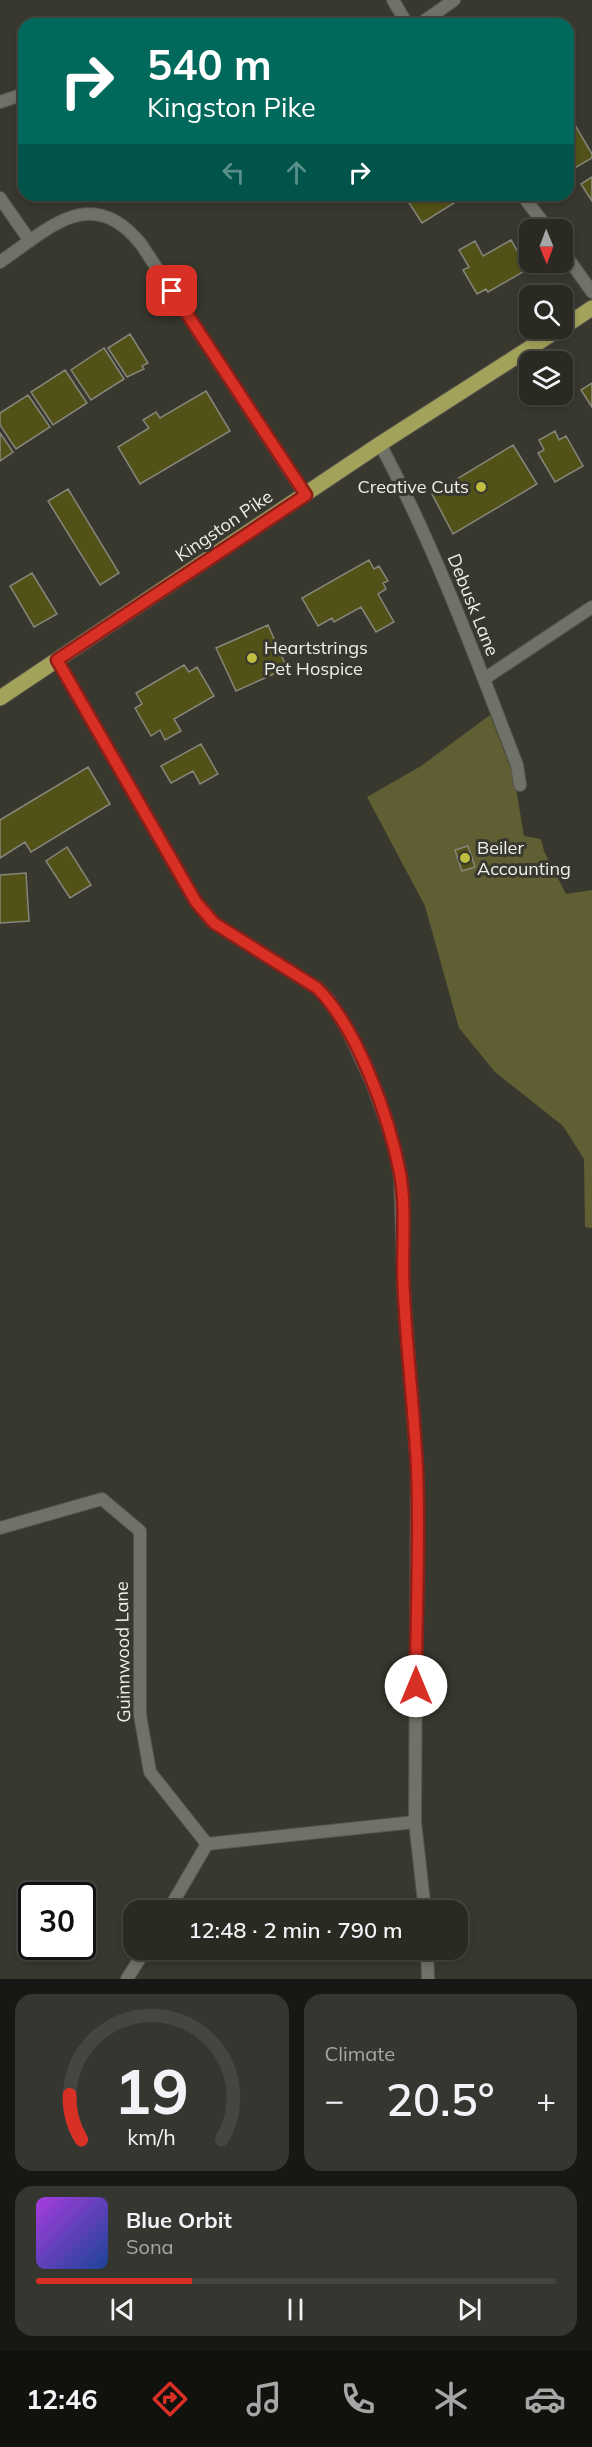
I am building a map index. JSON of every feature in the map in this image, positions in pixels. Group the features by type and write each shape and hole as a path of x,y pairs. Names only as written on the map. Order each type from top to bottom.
{"main road":[{"name":"Kingston Pike","path":"573,321 592,308"},
{"name":"Kingston Pike","path":"0,698 380,444 545,339"}],"street":[{"path":"393,0 404,18"},
{"path":"428,18 454,0"},
{"path":"0,102 18,96"},
{"path":"0,198 30,241"},
{"path":"527,201 541,219"},
{"path":"0,262 74,214 97,213 122,224 131,231 306,495"},
{"path":"573,265 592,292"},
{"name":"Debusk Lane","path":"380,444 414,508 517,765 520,785"},
{"path":"484,679 592,607"},
{"path":"57,660 196,902 214,923 317,988 329,1000 347,1029 371,1081 391,1135 400,1175 404,1293 417,1468 415,1822 424,1900"},
{"name":"Guinnwood Lane","path":"0,1528 102,1499 140,1531 140,1714 150,1772 207,1844"},
{"path":"174,1900 207,1844 415,1822"},
{"path":"127,1979 139,1960"},
{"path":"427,1960 428,1979"}],"shaded area":[{"path":"490,715 514,777 524,836 541,839 544,851 566,894 592,890 592,1228 585,1227 584,1159 563,1126 495,1072 459,1028 425,906 367,797 421,766"}],"building":[{"path":"574,123 592,154 592,158 574,168"},
{"path":"592,177 592,201 581,184"},
{"path":"408,201 457,201 422,223"},
{"path":"511,240 519,254 519,273 521,273 488,292 486,289 477,294 463,270 469,267 459,250 475,241 483,256"},
{"path":"130,334 148,363 142,366 144,369 127,377 108,348"},
{"path":"104,348 124,379 91,400 71,370"},
{"path":"65,370 87,403 53,425 31,392"},
{"path":"592,383 592,407 581,390"},
{"path":"206,391 230,431 140,484 118,447 149,428 143,420 156,412 160,418"},
{"path":"28,395 50,427 16,449 0,425 0,413"},
{"path":"555,431 559,440 566,436 583,466 555,482 538,453 544,450 539,440"},
{"path":"0,433 13,452 0,461"},
{"path":"513,445 537,484 453,534 432,494"},
{"path":"68,489 119,573 100,585 48,501"},
{"path":"369,560 374,569 379,566 388,581 383,583 386,589 378,594 394,622 376,632 361,607 334,622 332,618 318,626 302,598"},
{"path":"32,573 57,614 34,627 10,586"},
{"name":"Heartstrings Pet Hospice","path":"268,625 287,668 236,691 216,648"},
{"path":"184,665 189,672 197,667 214,696 174,719 181,731 165,740 160,730 151,736 135,708 142,704 136,693"},
{"path":"201,744 218,774 200,784 193,771 171,783 161,766"},
{"path":"88,767 110,804 31,852 25,842 0,858 0,820"},
{"name":"Beiler Accounting","path":"468,846 475,867 462,871 455,850"},
{"path":"67,847 91,885 70,898 46,861"},
{"path":"26,873 29,921 0,923 0,875"}],"place":[{"name":"Creative Cuts","path":"481,487"},
{"name":"Heartstrings Pet Hospice","path":"252,658"},
{"name":"Beiler Accounting","path":"465,858"}],"route":[{"path":"172,291 306,495 57,660 103,736 170,860 196,902 214,923 317,988 329,1000 347,1029 371,1081 391,1135 400,1175 404,1293 417,1468 416,1686"}]}
